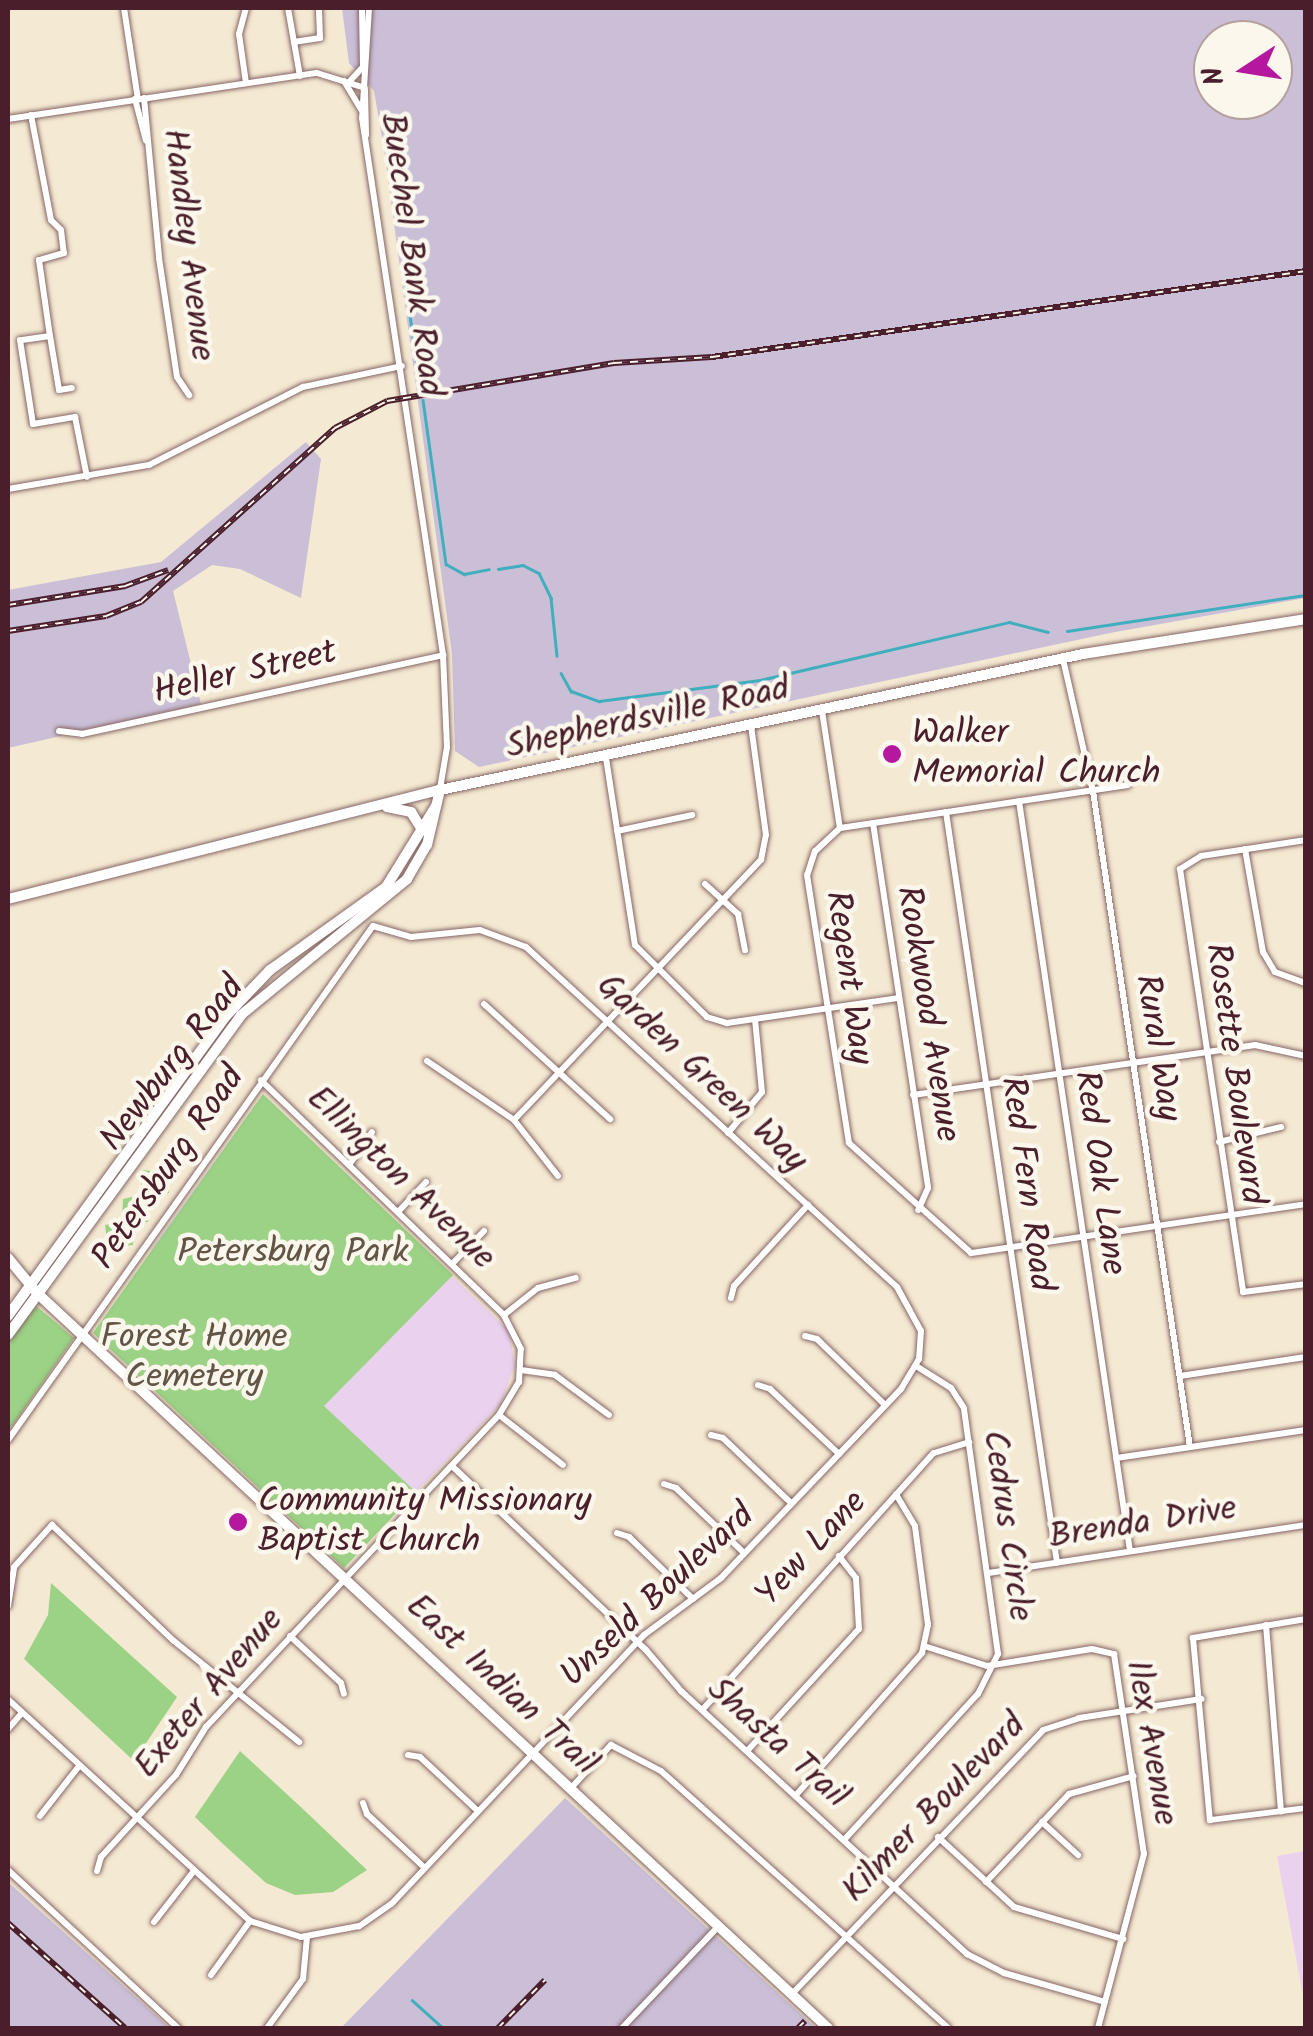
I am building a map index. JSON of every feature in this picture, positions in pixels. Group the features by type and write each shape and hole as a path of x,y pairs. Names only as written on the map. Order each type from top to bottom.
{"main road":[{"name":"Shepherdsville Road","path":"8,898 440,790 606,758 1063,658 1306,618"},
{"name":"Newburg Road","path":"8,1316 33,1289 241,1014 407,879 427,846 440,790"},
{"path":"376,806 410,812 423,832"},
{"name":"Newburg Road","path":"8,1335 33,1289 226,1016 270,970 386,888 437,806"},
{"name":"East Indian Trail","path":"8,1258 33,1289 828,2028"}],"street":[{"name":"Handley Avenue","path":"124,8 148,147 177,377 189,395"},
{"path":"246,8 239,34 246,83"},
{"path":"288,8 300,76"},
{"path":"294,42 320,38 319,8"},
{"path":"362,110 345,80 363,66 365,8"},
{"path":"365,8 366,135"},
{"name":"Buechel Bank Road","path":"8,119 300,76 345,80 365,88 362,110 442,655 446,747 440,790"},
{"path":"31,115 51,220 61,230 64,253 38,262 60,390 72,388"},
{"path":"50,336 20,340 33,424 76,418 87,477"},
{"path":"8,489 87,477 170,458 304,387 402,366"},
{"name":"Heller Street","path":"59,730 82,734 442,655"},
{"name":"Rural Way","path":"1063,658 1093,791 1190,1447"},
{"path":"822,711 840,828 1128,785"},
{"path":"514,1120 658,973 766,848 751,726"},
{"path":"606,758 635,945 658,973 710,1020 755,1019 898,998"},
{"name":"Red Oak Lane","path":"1019,802 1130,1551"},
{"name":"Red Fern Road","path":"946,812 1057,1562"},
{"path":"617,831 692,815"},
{"name":"Rookwood Avenue","path":"873,823 928,1194 918,1210"},
{"name":"Regent Way","path":"840,828 815,851 807,870 851,1146 918,1210"},
{"path":"1306,840 1245,850 1263,952 1275,972 1306,983"},
{"name":"Rosette Boulevard","path":"1245,850 1184,863 1181,882 1243,1292 1306,1284"},
{"path":"706,884 740,917 745,950"},
{"name":"Garden Green Way","path":"372,926 402,937 469,929 508,938 610,1024 909,1300 920,1331 916,1366"},
{"name":"Petersburg Road","path":"8,1440 372,926"},
{"path":"484,1004 610,1120"},
{"path":"728,1132 762,1092 755,1019"},
{"path":"914,1095 1270,1045 1306,1056"},
{"path":"427,1060 514,1120 558,1176"},
{"name":"Ellington Avenue","path":"261,1080 504,1315"},
{"path":"1219,1142 1281,1127"},
{"path":"348,1165 372,1132"},
{"path":"398,1212 426,1182"},
{"path":"918,1210 968,1252 1306,1204"},
{"path":"731,1298 734,1286 808,1206"},
{"path":"452,1264 484,1231"},
{"path":"576,1278 538,1288 504,1315 519,1341 521,1370 555,1375 609,1415"},
{"path":"805,1336 817,1339 886,1405"},
{"path":"1180,1376 1306,1357"},
{"name":"Unseld Boulevard","path":"8,1698 250,1921 307,1937 340,1933 372,1919 425,1868 638,1642 693,1599 792,1504 886,1405 916,1366"},
{"name":"Cedrus Circle","path":"844,1840 978,1694 995,1664 988,1573 969,1442 957,1395 916,1366"},
{"name":"Exeter Avenue","path":"97,1871 100,1857 136,1819 238,1693 499,1415 521,1370"},
{"path":"758,1386 770,1389 839,1454"},
{"path":"499,1415 562,1465"},
{"path":"1116,1458 1306,1430"},
{"path":"711,1435 724,1438 792,1504"},
{"name":"Yew Lane","path":"704,1708 938,1450 969,1442"},
{"name":"Shasta Trail","path":"452,1466 748,1750 980,1962 1105,2002"},
{"path":"664,1484 676,1488 744,1553"},
{"path":"796,1795 912,1668 924,1646 927,1610 914,1526 896,1494"},
{"path":"8,1606 14,1566 50,1524 238,1693 299,1742"},
{"name":"Brenda Drive","path":"988,1573 1306,1524"},
{"path":"616,1533 630,1537 693,1599"},
{"path":"748,1750 859,1628 854,1574 839,1556"},
{"path":"1306,1619 1194,1636 1210,1820 1306,1808"},
{"path":"1266,1625 1281,1811"},
{"path":"290,1636 341,1683 344,1694"},
{"name":"Ilex Avenue","path":"924,1646 995,1664 1107,1649 1116,1660 1144,1862 1098,2028"},
{"name":"Kilmer Boulevard","path":"791,1995 1043,1730 1124,1711 1202,1699"},
{"path":"8,1729 22,1712"},
{"path":"570,1788 610,1746 635,1756 671,1779 843,1939 948,2028"},
{"path":"408,1755 478,1811"},
{"path":"40,1816 80,1766"},
{"path":"986,1882 1081,1787 1134,1776"},
{"path":"364,1803 365,1812 425,1868"},
{"path":"1042,1822 1078,1855"},
{"path":"938,1838 1020,1910 1122,1939"},
{"path":"8,1870 178,2028"},
{"path":"154,1922 193,1872"},
{"path":"211,1975 250,1921"},
{"path":"622,2028 718,1926"},
{"path":"268,2028 303,1979 307,1937"}],"shaded area":[{"path":"342,8 1305,8 1305,598 1110,633 479,767 455,751 452,654 374,91 349,63"},
{"path":"306,442 321,459 301,598 240,569 212,565 173,591 201,704 8,748 8,590 161,562"},
{"name":"Petersburg Park","path":"263,1094 509,1331 515,1364 501,1404 416,1492 151,1249"},
{"path":"565,1798 816,2028 341,2028"},
{"path":"1306,1851 1305,2006 1277,1856"},
{"path":"8,1882 170,2028 8,2028"}],"green space":[{"name":"Petersburg Park","path":"263,1094 453,1275 324,1406 416,1492 344,1568 93,1333"},
{"path":"143,1170 169,1173 169,1193 151,1196 148,1222 133,1222 133,1245 108,1247 105,1225 122,1221 123,1199 140,1195"},
{"path":"34,1304 74,1338 8,1432 8,1341"},
{"path":"51,1583 177,1697 134,1761 24,1659 48,1615"},
{"path":"240,1751 367,1870 333,1892 295,1895 266,1883 222,1843 195,1817"}],"waterway":[{"path":"405,280 421,392"},
{"path":"423,400 446,564 464,574 489,569"},
{"path":"498,569 523,565 539,573 551,598 557,656"},
{"path":"1067,631 1306,595"},
{"path":"561,673 571,691 599,701 760,680 1009,622 1048,632"},
{"path":"412,2000 443,2028"}],"railway":[{"path":"8,631 106,616 141,602 335,428 387,401 614,363 712,357 1306,271"},
{"path":"8,605 125,586 168,570"},
{"path":"8,1923 125,2028"},
{"path":"498,2028 545,1980"},
{"path":"798,2028 805,2021"}],"place":[{"name":"Walker Memorial Church","path":"892,754"},
{"name":"Community Missionary Baptist Church","path":"238,1522"}],"park label":[{"name":"Forest Home Cemetery","path":"194,1358"}]}
